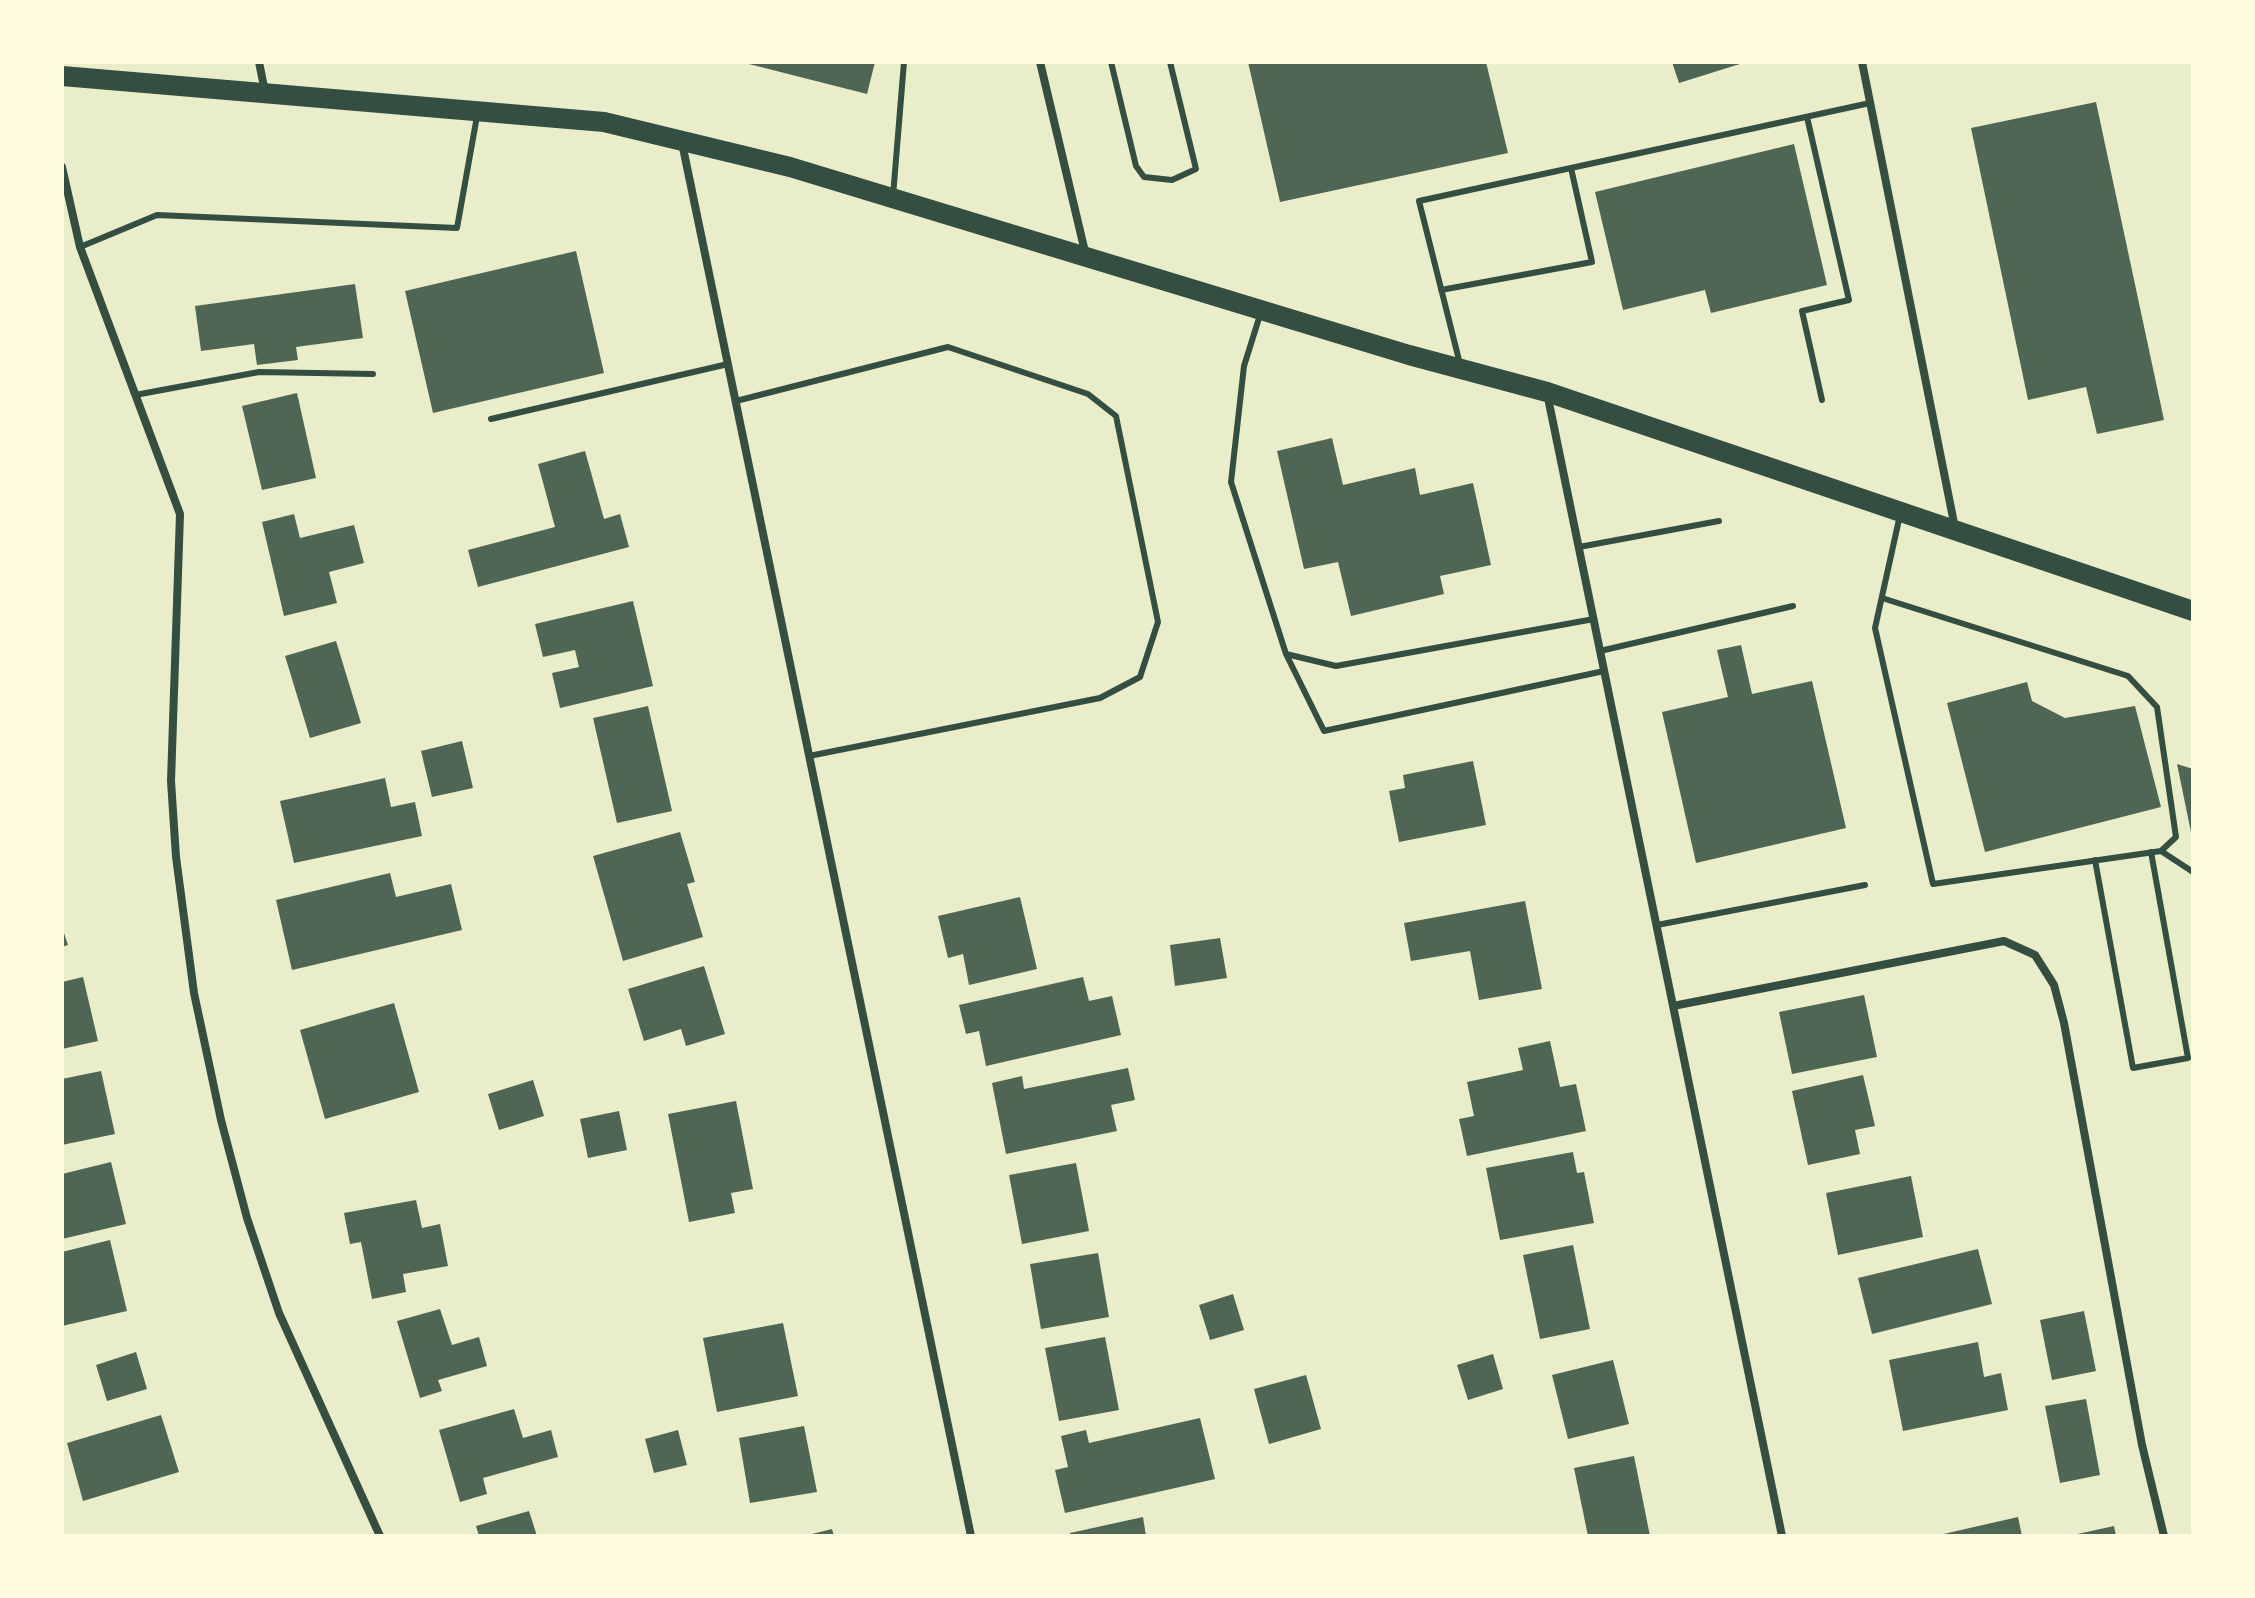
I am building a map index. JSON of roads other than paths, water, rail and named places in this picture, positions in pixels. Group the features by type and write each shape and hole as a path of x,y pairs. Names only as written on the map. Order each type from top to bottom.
{"main road":[{"path":"62,76 604,122 681,139 790,167 1086,258 1263,308 1409,355 1547,392 2193,611"}],"street":[{"path":"259,62 266,95"},
{"path":"1040,62 1086,258"},
{"path":"1862,62 1956,531"},
{"path":"681,139 971,1536"},
{"path":"62,167 80,247 135,395 162,457 180,514 171,781 176,857 194,993 221,1120 247,1218 279,1313 380,1536"},
{"path":"1547,392 1782,1536"},
{"path":"1673,1006 2004,941 2035,955 2054,985 2064,1023 2142,1445 2164,1536"}],"lane":[{"path":"893,199 904,62"},
{"path":"1111,62 1136,166 1144,177 1172,180 1196,169 1170,62"},
{"path":"1461,367 1419,201 1870,103"},
{"path":"80,247 157,215 457,228 478,112"},
{"path":"1807,117 1849,300 1802,311 1822,400"},
{"path":"1441,290 1592,262 1571,168"},
{"path":"1263,308 1244,366 1231,482 1286,654 1324,731 1604,671"},
{"path":"736,401 948,347 1088,394 1116,416 1158,622 1140,677 1100,698 809,756"},
{"path":"491,419 728,364"},
{"path":"135,395 259,372 373,374"},
{"path":"1882,598 2128,676 2157,707 2176,837 2161,851 1933,884 1875,628 1901,512"},
{"path":"1579,547 1719,521"},
{"path":"1600,651 1793,606"},
{"path":"1286,654 1336,666 1594,619"},
{"path":"2161,851 2193,872"},
{"path":"2095,860 2133,1068 2188,1058 2151,852"},
{"path":"1657,925 1865,885"}]}
